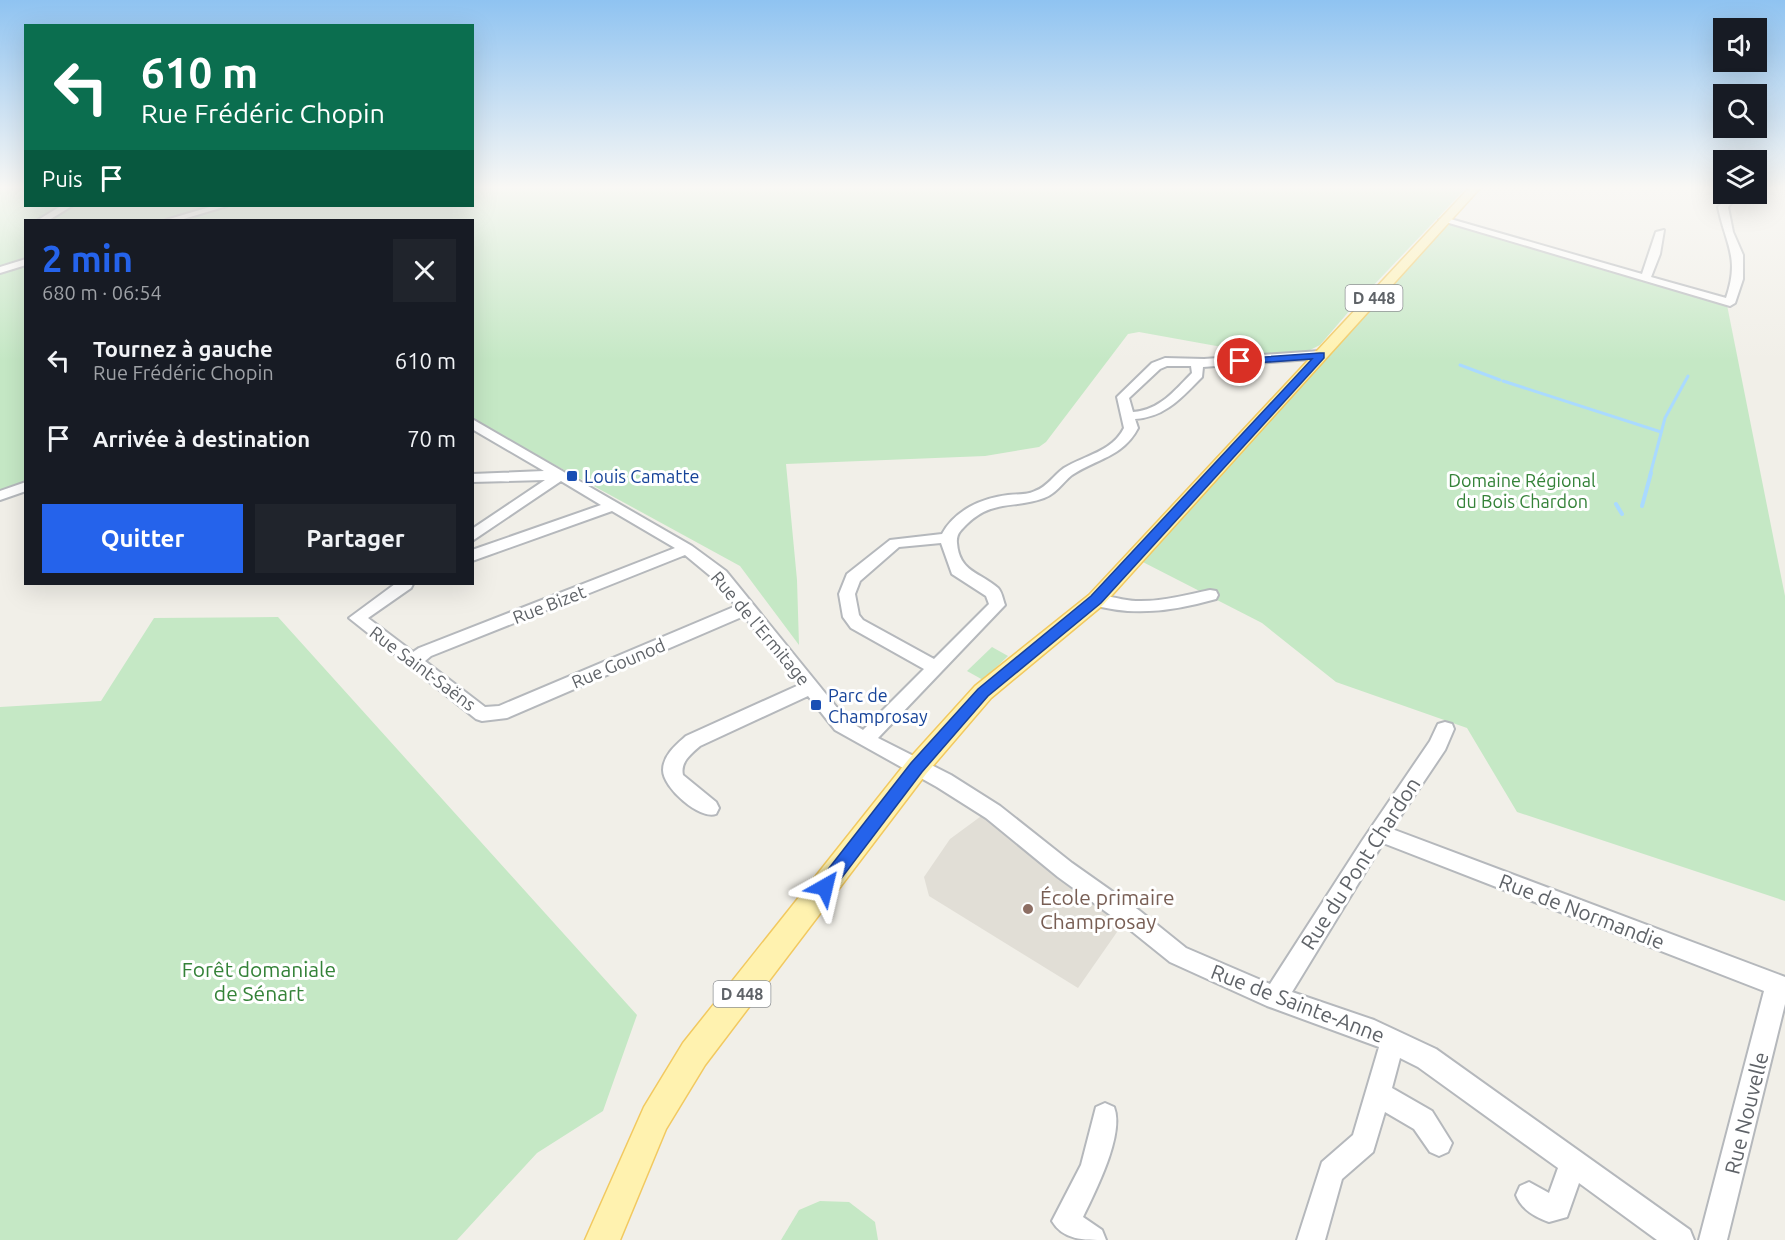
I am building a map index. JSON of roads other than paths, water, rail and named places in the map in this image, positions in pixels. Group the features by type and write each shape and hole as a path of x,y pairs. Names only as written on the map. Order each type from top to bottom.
{"main road":[{"name":"D 448","path":"602,1240 656,1118 694,1054 917,767 983,692 1096,600 1421,245"}],"street":[{"path":"1529,245 1730,303 1738,279 1738,255 1734,245"},
{"path":"1645,279 1657,245"},
{"path":"0,270 24,263"},
{"path":"865,740 997,605 993,593 958,570 948,538 954,528 984,503 1037,496 1057,484 1070,471 1101,457 1129,433 1131,428 1122,397 1156,366 1171,361 1196,363 1320,356"},
{"path":"1128,416 1151,415 1160,411 1198,375 1196,363"},
{"name":"Rue de l'Ermitage","path":"474,424 687,549 720,575 841,725 917,767"},
{"path":"474,478 561,475"},
{"path":"474,535 561,475"},
{"path":"0,496 24,487"},
{"path":"0,496 24,496"},
{"path":"474,555 612,506"},
{"path":"937,668 856,624 851,617 847,594 853,578 895,543 948,538"},
{"name":"Rue Bizet","path":"413,661 425,652 687,549"},
{"name":"Rue Saint-Saëns","path":"404,585 357,618 482,714 490,715"},
{"path":"1096,600 1111,606 1132,609 1210,595"},
{"name":"Rue Gounod","path":"490,715 501,713 746,609"},
{"path":"710,808 676,783 672,774 674,759 679,752 693,741 811,687"},
{"name":"Rue du Pont Chardon","path":"1275,998 1379,833 1438,745 1446,729"},
{"name":"Rue de Sainte-Anne","path":"917,767 993,812 1178,955 1275,998 1393,1041 1427,1058 1680,1240"},
{"name":"Rue de Normandie","path":"1379,833 1780,987"},
{"name":"Rue Nouvelle","path":"1713,1240 1775,998 1780,987"},
{"path":"1311,1240 1331,1171 1364,1143 1393,1041"},
{"path":"1379,1094 1423,1119 1439,1143"},
{"path":"1092,1240 1066,1221 1093,1168 1105,1116"},
{"path":"1529,1195 1549,1209 1557,1207 1573,1164"}],"waterway":[{"path":"1460,365 1500,380"},
{"path":"1650,475 1665,418 1688,376"},
{"path":"1503,381 1661,432"},
{"path":"1642,506 1651,473"},
{"path":"1616,504 1622,514"}],"place":[{"name":"Louis Camatte","path":"572,476"},
{"name":"Parc de Champrosay","path":"816,705"},
{"name":"École primaire Champrosay","path":"1028,909"}],"park label":[{"name":"Domaine Régional du Bois Chardon","path":"1522,490"},
{"name":"Forêt domaniale de Sénart","path":"259,981"}]}
